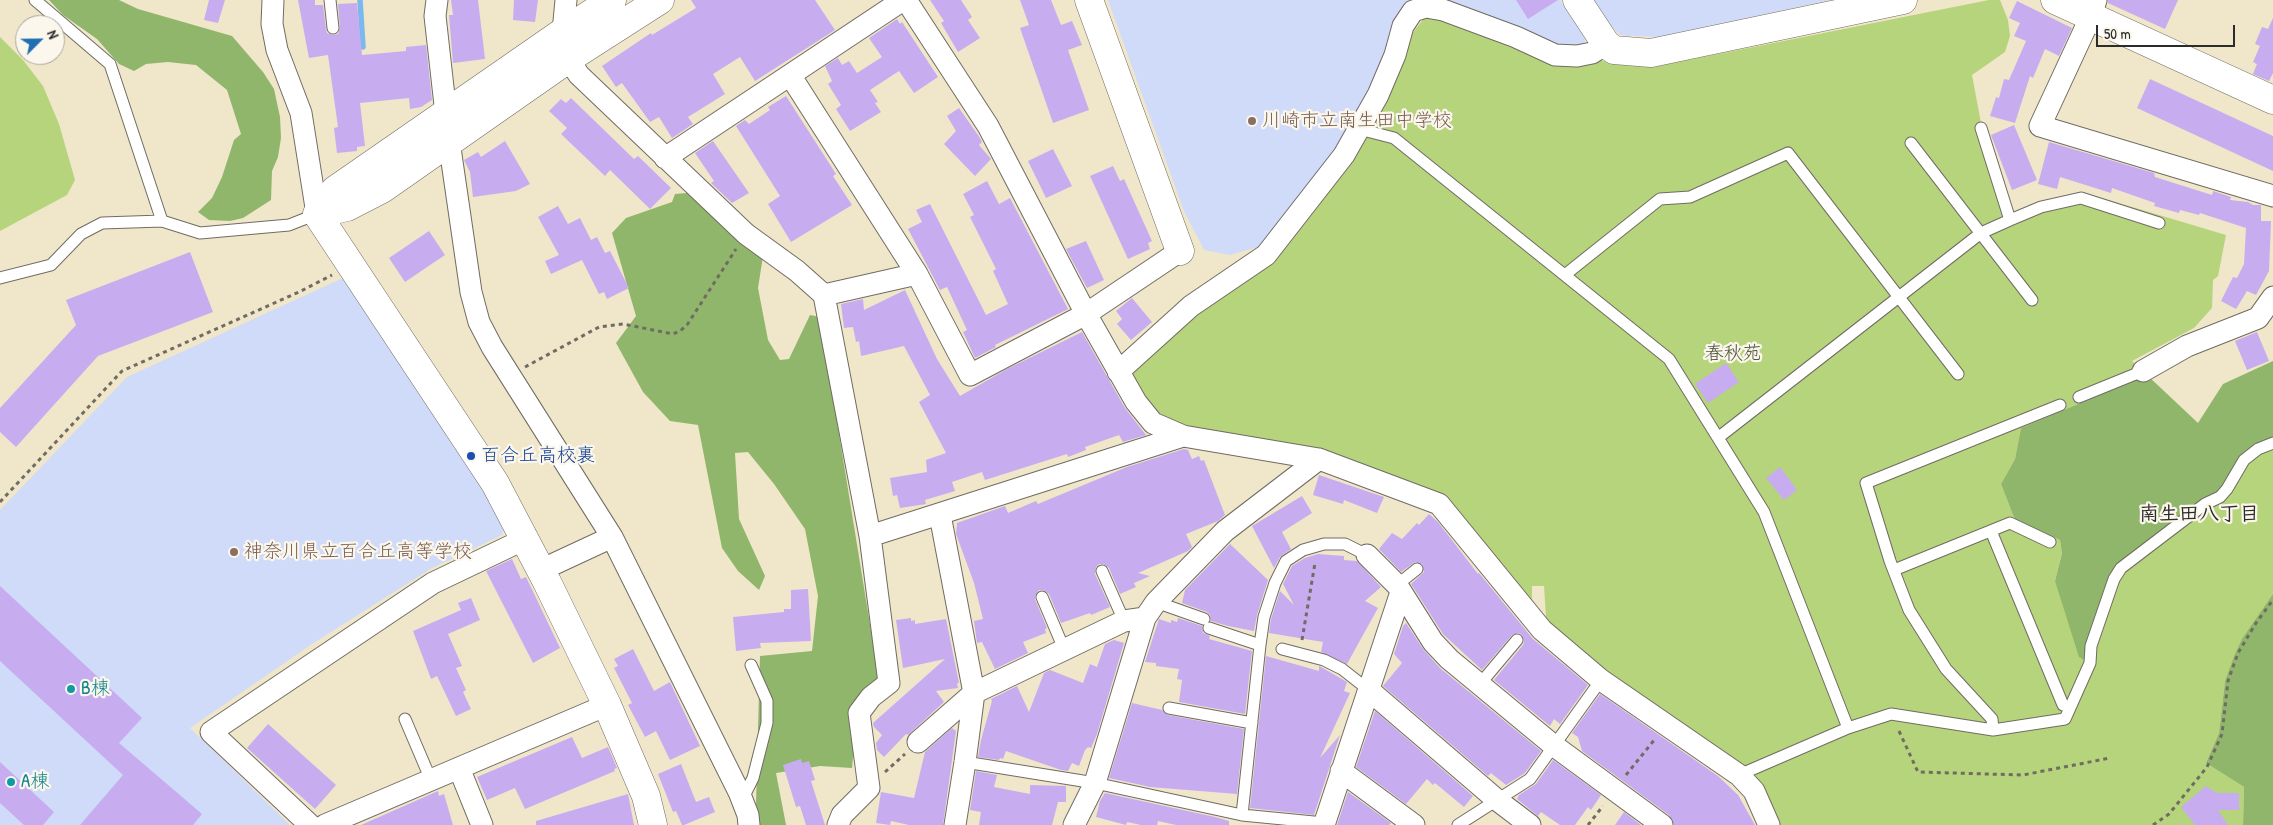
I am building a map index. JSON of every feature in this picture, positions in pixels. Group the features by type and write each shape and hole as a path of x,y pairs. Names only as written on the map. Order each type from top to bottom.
{"street":[{"path":"273,0 272,24 277,50 301,113 317,214 495,483 541,570 606,705 646,796 653,825"},
{"path":"437,0 435,16 449,141 473,300 479,322 510,375 612,536 742,800 749,825"},
{"path":"566,0 563,32 568,59 579,75 746,234 797,271 824,295 870,536 889,683 871,697 859,713 869,788 842,815 838,825"},
{"path":"317,214 335,190 446,112 612,0"},
{"path":"317,214 347,207 382,189 568,59 660,0"},
{"path":"665,158 905,0 988,126 1118,372 1136,402 1153,422 1183,436 1319,459 1439,504 1535,624 1601,680 1738,775 1754,791 1768,825"},
{"path":"790,75 917,274 970,375 1086,314 1180,251 1089,0"},
{"path":"1577,0 1606,44 1614,50 1651,53 1903,0"},
{"path":"2055,0 2094,8 2273,100"},
{"path":"1118,372 1191,306 1266,255 1344,155 1378,95 1396,55 1403,26 1413,11 1426,7 1443,10 1516,37 1555,56 1576,56 1592,53 1606,44"},
{"path":"2094,8 2040,126 2273,196"},
{"path":"824,295 917,274"},
{"path":"2143,372 2187,346 2258,318 2273,298"},
{"path":"870,536 1183,436"},
{"path":"918,742 974,693 1064,648 1150,610 1225,531 1319,459"},
{"path":"940,515 974,693 966,762 955,825"},
{"path":"541,570 612,536"},
{"path":"310,825 212,732 433,583 524,539"},
{"path":"1367,555 1399,588 1433,642 1449,659 1553,746 1662,825"},
{"path":"1324,824 1370,691 1399,588"},
{"path":"1074,825 1095,783 1150,610"},
{"path":"1370,691 1497,800 1530,825"},
{"path":"325,825 606,705"},
{"path":"459,768 482,825"},
{"path":"1341,771 1414,825"}],"lane":[{"path":"35,0 110,64 162,221"},
{"path":"330,0 333,28"},
{"path":"1981,128 2010,220"},
{"path":"1359,129 1394,138 1669,358 1764,512 1848,728"},
{"path":"1911,143 2032,300"},
{"path":"1566,274 1660,199 1690,197 1788,153 1958,374"},
{"path":"1719,438 1980,233 2041,207 2081,198 2159,223"},
{"path":"0,278 51,265 81,234 102,223 162,221 200,233 289,225 317,214"},
{"path":"2079,397 2143,372"},
{"path":"1993,730 1992,719 1946,669 1909,610 1866,482 2060,405"},
{"path":"1738,775 1848,728 1891,714 1993,730 2065,719 2090,663 2091,646 2114,579 2121,568 2205,504 2220,497 2227,489 2244,460 2258,449 2273,443"},
{"path":"1894,570 2010,523 2050,542"},
{"path":"1991,531 2063,705"},
{"path":"1242,815 1260,645 1267,609 1275,583 1286,561 1303,550 1324,544 1345,544 1367,555"},
{"path":"1399,588 1417,569"},
{"path":"1102,571 1124,621"},
{"path":"1042,597 1064,648"},
{"path":"1150,610 1207,623 1260,645"},
{"path":"1480,684 1517,640"},
{"path":"1282,650 1324,660 1342,669 1370,691"},
{"path":"742,800 753,778 767,723 767,701 751,665"},
{"path":"1458,825 1530,779 1601,680"},
{"path":"1169,708 1252,723"},
{"path":"405,719 431,780"},
{"path":"966,762 1095,783 1242,815 1324,824"}],"path":[{"path":"510,375 599,328 623,324 673,334 680,331 687,325 746,234"},
{"path":"0,502 122,371 329,277"},
{"path":"1299,653 1315,563"},
{"path":"2153,825 2169,814 2207,767 2222,734 2228,681 2238,653 2256,622 2273,600"},
{"path":"1882,718 1900,732 1918,772 2022,775 2110,758"},
{"path":"1639,759 1666,725"},
{"path":"869,788 918,742"}],"shaded area":[{"name":"川崎市立南生田中学校","path":"1108,0 1415,0 1397,14 1374,84 1331,158 1262,246 1230,255 1204,250 1184,211"},
{"path":"1442,0 1560,0 1586,39 1582,47 1567,50"},
{"path":"1593,0 1831,0 1658,37 1620,35 1606,20"},
{"name":"神奈川県立百合丘高等学校","path":"343,278 488,491 504,527 502,535 432,568 312,644 190,728 290,825 0,825 0,510 127,377"}],"green space":[{"path":"49,0 119,0 138,9 232,36 263,72 274,89 280,117 281,138 278,157 272,171 271,200 243,218 230,221 209,220 198,212 212,198 222,177 234,140 241,134 227,90 196,65 168,62 146,64 134,71 119,64 97,39 63,15"},
{"name":"春秋苑","path":"1989,0 2000,0 2008,20 2010,36 2005,52 1972,75 1981,123 2013,213 2038,202 2082,192 2226,235 2218,276 2213,280 2212,308 2194,328 2132,361 2147,375 2021,428 2015,459 2001,484 2015,520 2060,540 2062,552 2055,581 2094,646 2121,573 2249,460 2273,446 2273,594 2225,681 2219,733 2206,763 2244,787 2243,825 1776,825 1761,786 1549,629 1546,617 1544,586 1532,586 1532,611 1443,501 1172,426 1154,412 1130,377 1133,369 1194,314 1364,139 1384,105 1403,63 1413,32 1426,16 1445,20 1545,61 1595,60 1653,67"},
{"path":"0,37 15,52 15,65 27,65 43,86 59,124 75,180 67,195 0,231"},
{"path":"687,193 763,256 758,288 768,340 780,360 789,359 810,315 820,317 879,680 857,713 852,768 820,766 776,773 786,825 760,825 756,804 760,656 812,651 818,596 805,529 774,484 748,452 735,453 739,519 765,576 759,590 738,571 722,548 698,425 670,421 643,392 616,343 636,316 612,233 626,218 672,202 675,194"},
{"path":"2273,361 2273,446 2259,452 2212,504 2121,573 2090,663 2079,657 2055,581 2062,553 2060,540 2015,520 2001,484 2015,459 2021,428 2147,375 2198,423 2223,384"},
{"path":"2273,594 2273,825 2243,825 2244,787 2206,763 2219,733 2225,681 2235,654 2242,639"}],"building":[{"path":"209,0 225,0 218,23 204,20"},
{"path":"298,0 315,0 315,5 323,5 327,33 333,35 338,34 340,28 338,4 357,3 362,55 406,51 406,47 426,45 432,100 421,107 410,109 409,98 360,103 365,146 357,147 357,151 337,153 334,128 338,127 328,55 309,58"},
{"path":"451,0 478,0 485,59 453,63 449,15 453,15"},
{"path":"514,0 538,0 535,22 513,20"},
{"path":"691,0 815,0 835,30 755,81 740,57 713,74 725,94 688,117 693,124 672,138 659,117 650,122 622,83 616,87 602,66 651,33 652,35 696,8"},
{"path":"930,0 961,0 972,17 968,20 980,38 958,52 941,23 944,21"},
{"path":"1020,0 1051,0 1061,25 1072,21 1082,45 1068,50 1089,110 1053,123 1020,28 1029,25"},
{"path":"1516,0 1558,0 1528,19"},
{"path":"2108,0 2178,0 2165,29 2108,3"},
{"path":"2017,1 2072,28 2059,56 2045,49 2033,78 2030,76 2015,123 1990,116 1996,97 1999,98 2004,79 2009,80 2026,41 2014,36 2020,23 2009,18"},
{"path":"2273,18 2273,73 2269,81 2253,74 2257,64 2253,62 2260,46 2255,44 2262,27 2268,29"},
{"path":"897,19 900,24 902,22 938,77 914,93 899,71 870,90 878,102 875,103 881,112 850,131 836,109 841,105 828,84 832,81 825,66 838,58 842,65 849,61 857,73 882,57 869,38"},
{"path":"2150,79 2273,136 2273,171 2137,108"},
{"path":"786,96 836,174 833,176 852,205 791,242 768,204 780,196 736,126 745,120 749,124 770,110 768,107"},
{"path":"571,98 634,159 638,156 671,188 650,209 610,170 605,176 561,134 567,128 549,111 561,99 566,103"},
{"path":"959,108 980,138 982,142 979,145 991,159 975,176 944,144 956,131 947,116"},
{"path":"2014,125 2037,180 2012,190 1991,135"},
{"path":"505,141 530,184 516,191 473,197 470,172 464,160 478,152 481,157"},
{"path":"713,141 749,193 732,203 711,183 714,181 695,153"},
{"path":"2049,142 2154,173 2155,177 2212,195 2213,191 2231,197 2230,200 2261,205 2261,221 2271,221 2269,271 2256,295 2247,291 2236,309 2221,301 2233,277 2237,278 2244,264 2246,228 2200,213 2199,215 2180,210 2179,213 2154,206 2155,203 2112,188 2111,193 2060,177 2057,189 2038,184"},
{"path":"1053,149 1072,186 1046,198 1028,161"},
{"path":"1113,166 1120,181 1124,179 1152,241 1148,243 1150,249 1128,259 1090,176"},
{"path":"987,181 999,204 1010,198 1068,309 995,345 996,347 975,358 963,332 967,330 947,287 940,290 908,229 922,222 916,210 930,204 986,315 1008,304 993,271 996,269 970,217 974,215 963,194"},
{"path":"558,206 568,224 580,218 591,240 597,237 605,253 610,251 629,288 607,299 604,292 599,294 582,260 551,274 545,261 559,255 538,217"},
{"path":"429,231 445,255 405,282 389,258"},
{"path":"1086,241 1104,280 1087,288 1066,249"},
{"path":"190,252 213,312 98,356 16,447 0,432 0,408 76,325 66,300"},
{"path":"905,290 937,359 960,396 1007,369 1082,332 1125,408 1146,435 1123,442 1119,435 1085,447 1086,450 1068,457 1067,454 985,480 982,472 952,482 955,491 925,500 926,504 900,508 897,495 893,496 890,478 927,472 926,460 946,453 919,402 930,395 904,346 861,356 859,341 856,342 853,327 844,328 841,304 863,299 864,310"},
{"path":"1132,298 1152,322 1131,340 1117,324 1122,319 1116,311"},
{"path":"2257,332 2269,361 2247,370 2235,341"},
{"path":"1726,363 1739,382 1708,403 1695,384"},
{"path":"1184,449 1188,450 1192,459 1199,456 1201,461 1204,460 1225,515 1218,521 1186,534 1192,547 1188,551 1138,573 1150,576 1134,583 1136,587 1120,594 1109,568 1099,564 1096,567 1095,574 1110,607 1091,615 1090,613 1061,623 1049,594 1039,590 1035,599 1047,628 1045,629 1046,633 1023,642 1028,653 995,669 982,642 977,643 974,621 983,619 974,583 956,534 957,523 1005,506 1008,513 1036,501 1038,504 1127,467"},
{"path":"1780,467 1797,490 1784,500 1766,478"},
{"path":"1319,475 1384,497 1377,513 1344,500 1343,504 1313,495"},
{"path":"1302,496 1312,513 1282,532 1291,549 1280,557 1274,568 1252,526"},
{"path":"1429,514 1438,522 1478,574 1533,639 1588,685 1560,724 1554,719 1550,726 1494,680 1523,645 1522,635 1518,633 1512,635 1482,670 1443,634 1411,584 1424,572 1422,564 1415,562 1401,572 1379,549 1392,533 1402,539 1417,523 1419,525"},
{"path":"1230,544 1268,580 1254,631 1211,621 1210,615 1207,612 1182,603 1185,590"},
{"path":"1318,554 1344,556 1344,560 1357,561 1381,587 1365,601 1378,608 1347,664 1321,652 1323,642 1269,633 1271,619 1280,591 1294,605 1283,584 1292,566 1305,558"},
{"path":"512,559 521,579 526,577 560,648 533,663 486,571"},
{"name":"B棟","path":"0,586 142,718 119,743 202,814 193,825 80,825 123,775 0,661"},
{"path":"808,589 811,641 760,643 761,648 736,651 733,617 784,612 784,609 791,609 791,590"},
{"path":"471,598 480,620 448,634 462,666 456,668 466,690 463,692 471,709 456,716 437,676 431,679 413,631 461,610 458,603"},
{"path":"911,618 911,621 915,620 915,624 946,619 959,683 957,683 958,688 936,691 944,702 908,735 906,734 884,757 877,750 876,743 882,735 874,727 873,723 945,659 903,668 896,620"},
{"path":"1178,618 1202,626 1203,633 1210,636 1209,639 1252,651 1245,714 1179,702 1182,680 1177,679 1179,669 1156,666 1156,663 1145,662 1159,619 1171,623 1171,620 1177,622"},
{"path":"1406,623 1423,649 1440,668 1541,751 1525,773 1506,785 1491,773 1488,776 1383,686 1402,663 1394,654 1403,626"},
{"path":"1114,640 1124,643 1097,734 1091,748 1088,747 1085,750 1079,766 1072,763 1068,771 1061,770 1006,751 1003,759 1000,758 999,760 978,757 991,699 1017,686 1029,712 1044,673 1050,670 1083,683 1090,664 1097,667 1105,644"},
{"path":"633,649 654,691 670,682 700,746 670,760 656,731 645,737 628,705 632,703 614,668 618,666 614,659"},
{"path":"1266,656 1319,671 1319,666 1347,682 1344,691 1350,693 1320,758 1340,735 1314,815 1250,808"},
{"path":"1600,694 1718,776 1738,795 1755,825 1674,825 1669,815 1582,751 1578,737 1572,733"},
{"path":"1132,703 1162,710 1168,715 1244,729 1237,794 1150,787 1109,778"},
{"path":"1375,711 1473,796 1464,807 1435,783 1433,785 1427,779 1406,804 1356,767"},
{"path":"268,724 336,785 315,809 247,748"},
{"path":"952,728 956,731 943,825 909,825 891,821 890,825 876,823 881,792 914,798 925,752"},
{"path":"572,737 582,758 608,747 617,768 614,769 615,771 525,809 515,788 487,800 477,777"},
{"path":"801,759 802,763 809,761 815,780 811,781 825,825 806,825 800,806 796,807 783,765"},
{"path":"1553,760 1601,795 1591,810 1588,807 1575,825 1560,825 1541,812 1538,816 1517,799 1519,795 1536,784"},
{"name":"A棟","path":"0,762 54,812 43,825 24,825 0,803"},
{"path":"681,764 696,802 709,797 715,812 684,825 682,825 676,811 673,812 658,774"},
{"path":"976,771 997,775 994,787 1030,794 1030,785 1066,786 1066,802 1058,802 1052,825 979,825 981,812 970,810"},
{"path":"2206,786 2217,793 2239,793 2239,810 2218,810 2228,825 2195,825 2181,807"},
{"path":"438,791 439,796 444,794 453,825 361,825"},
{"path":"1348,792 1391,823 1389,825 1337,825"},
{"path":"1105,793 1215,817 1229,821 1229,825 1176,825 1158,821 1157,825 1141,825 1127,822 1126,825 1096,817 1100,801"},
{"path":"628,794 634,825 536,825 536,821"},
{"path":"1624,812 1641,825 1615,825"}],"waterway":[{"path":"360,0 363,47"}],"place":[{"name":"川崎市立南生田中学校","path":"1252,121"},
{"name":"百合丘高校裏","path":"471,456"},
{"name":"神奈川県立百合丘高等学校","path":"234,552"},
{"name":"B棟","path":"71,689"},
{"name":"A棟","path":"11,782"}],"district":[{"name":"南生田八丁目","path":"2199,515"}]}
